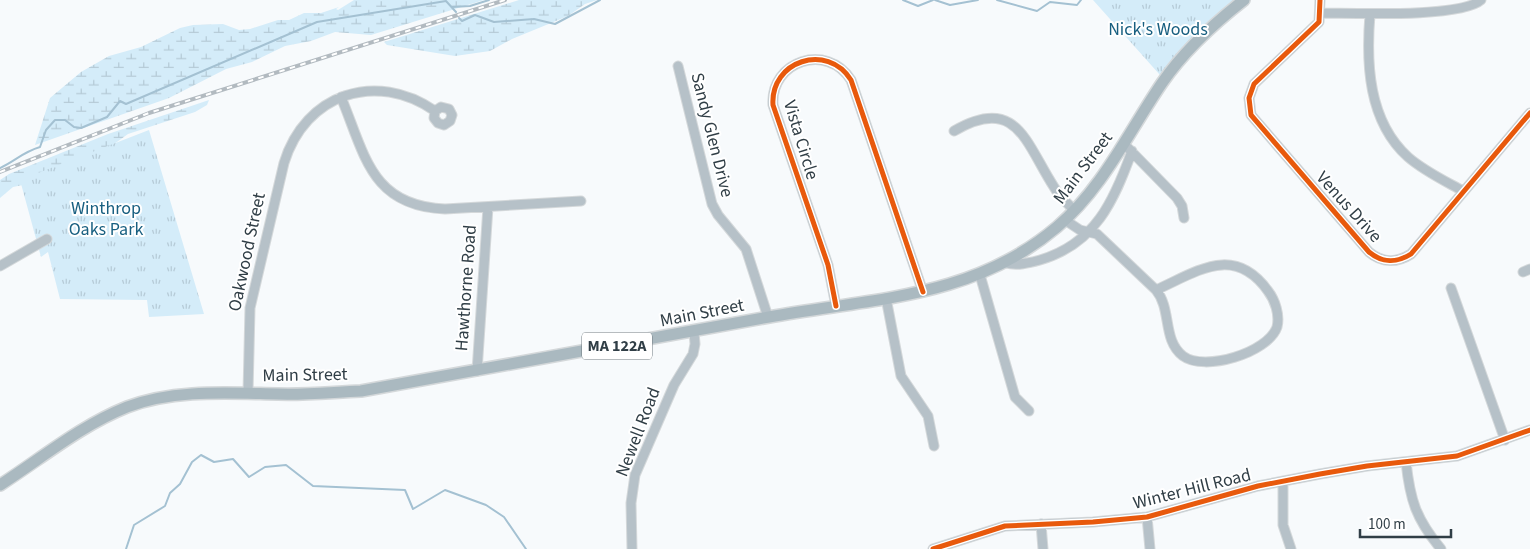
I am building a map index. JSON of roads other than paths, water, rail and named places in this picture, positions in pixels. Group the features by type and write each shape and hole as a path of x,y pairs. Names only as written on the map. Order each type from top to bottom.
{"main road":[{"name":"Main Street","path":"0,485 92,424 127,407 184,395 306,394 362,391 768,317 923,292 980,275 1006,262 1037,242 1065,220 1128,147 1164,80 1193,44 1244,0"}],"street":[{"path":"1320,0 1321,13 1370,14 1451,10 1473,5 1481,0"},
{"name":"Venus Drive","path":"1321,13 1319,22 1312,31 1263,74 1251,89 1249,98 1251,115 1369,252 1378,258 1394,261 1402,260 1411,254 1530,113"},
{"path":"1370,14 1368,67 1375,99 1387,130 1401,151 1415,163 1463,191"},
{"name":"Vista Circle","path":"836,306 828,266 773,106 774,91 782,75 795,64 809,59 823,59 833,63 845,71 851,80 923,292"},
{"name":"Sandy Glen Drive","path":"678,66 713,208 746,248 768,317"},
{"name":"Oakwood Street","path":"248,393 250,308 281,177 291,143 304,124 323,107 341,97 362,91 384,91 411,98 435,111"},
{"path":"341,97 374,176 393,195 426,208 488,207 581,201"},
{"path":"954,131 973,120 984,118 1003,120 1015,126 1028,141 1055,189 1074,210"},
{"path":"1006,262 1020,264 1044,258 1068,248 1098,224 1108,208 1128,147 1177,198 1182,206 1184,218"},
{"name":"Hawthorne Road","path":"477,371 488,207"},
{"path":"1065,220 1080,230 1089,232 1104,240 1156,290 1164,303 1174,345 1184,356 1194,362 1216,362 1246,353 1266,341 1277,326 1277,310 1270,294 1249,271 1238,265 1212,267 1156,290"},
{"path":"0,266 47,239"},
{"path":"980,275 1014,392 1020,403 1029,411"},
{"path":"1452,288 1506,440"},
{"path":"886,298 901,376 928,416 934,446"},
{"name":"Newell Road","path":"632,549 631,503 635,475 674,385 693,354 695,344 694,332"},
{"name":"Winter Hill Road","path":"933,549 1005,526 1093,522 1147,517 1283,482 1356,467 1457,456 1487,447 1530,430"},
{"path":"1406,462 1410,495 1414,508 1424,527 1441,549"},
{"path":"1283,482 1283,525 1290,549"},
{"path":"1147,517 1150,549"},
{"path":"1041,524 1044,549"}],"waterway":[{"path":"452,7 470,6 489,0"},
{"path":"459,18 462,21 475,15 494,22 534,19 555,24 600,0"},
{"path":"903,0 918,6 933,0"},
{"path":"935,0 950,5 978,0"},
{"path":"997,0 1037,11 1050,2 1077,5 1081,0"},
{"path":"0,168 29,151 40,147 46,130 55,120 65,120 74,127 81,128 107,117 120,101 126,104 317,22 446,1 456,12"},
{"path":"126,549 134,525 165,506 170,493 180,484 192,462 201,455 214,462 233,459 249,477 265,467 286,465 313,486 405,490 413,509 445,490 486,505 504,517 526,549"}],"railway":[{"path":"0,172 149,113 505,0"}],"park label":[{"name":"Nick's Woods","path":"1158,29"},
{"name":"Winthrop Oaks Park","path":"106,218"}]}
